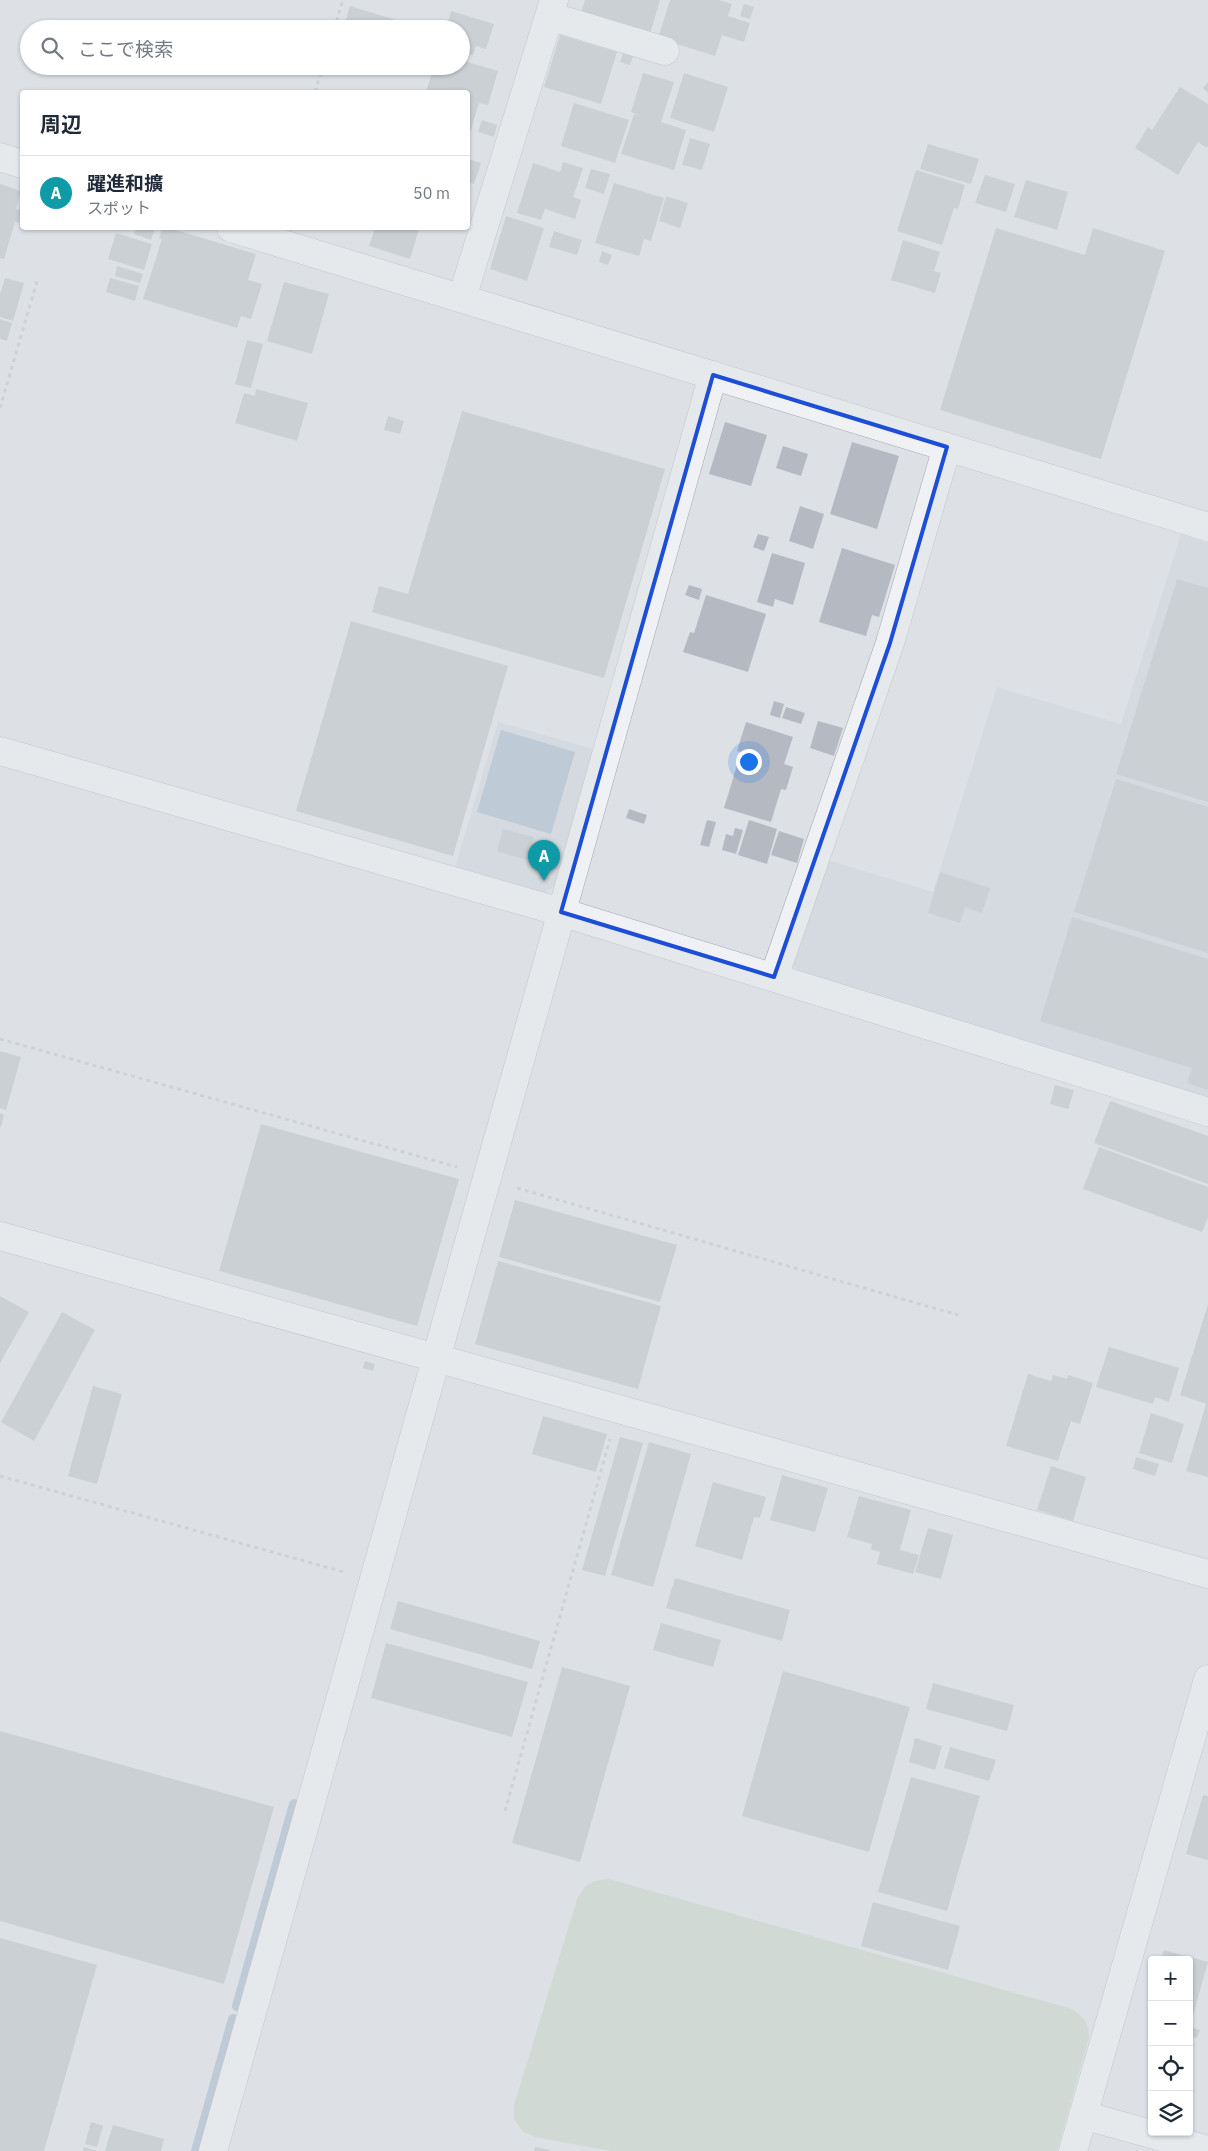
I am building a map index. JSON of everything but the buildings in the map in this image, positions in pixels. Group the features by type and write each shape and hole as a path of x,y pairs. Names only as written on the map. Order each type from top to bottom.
{"street":[{"path":"462,298 552,8 665,51"},
{"path":"0,157 20,163"},
{"path":"238,230 1208,527"},
{"path":"213,2151 712,375"},
{"path":"774,977 890,643 947,447"},
{"path":"0,751 561,912 1208,1112"},
{"path":"0,1236 1208,1574"},
{"path":"1073,2151 1208,1679"},
{"path":"1083,2115 1208,2150"}],"path":[{"path":"337,20 343,0"},
{"path":"316,90 320,75"},
{"path":"0,408 37,281"},
{"path":"0,1039 486,1177 958,1315"},
{"path":"505,1811 619,1409"},
{"path":"0,1476 374,1580"}],"highlighted area":[{"path":"713,375 947,447 890,643 774,977 561,912"}],"shaded area":[{"path":"1181,534 1208,543 1208,1098 796,971 790,959 825,859 933,892 997,687 1121,724"},
{"path":"498,722 594,749 555,886 543,893 455,868"}],"green space":[{"path":"609,1879 1072,2009 1085,2021 1089,2038 1057,2151 610,2151 535,2137 522,2131 514,2119 514,2105 577,1899 583,1889 590,1883"}],"water":[{"path":"501,730 575,752 551,834 477,812"}],"waterway":[{"path":"237,2006 294,1804"},
{"path":"196,2151 233,2019"}],"place":[{"name":"躍進和擴","path":"544,881"}]}
